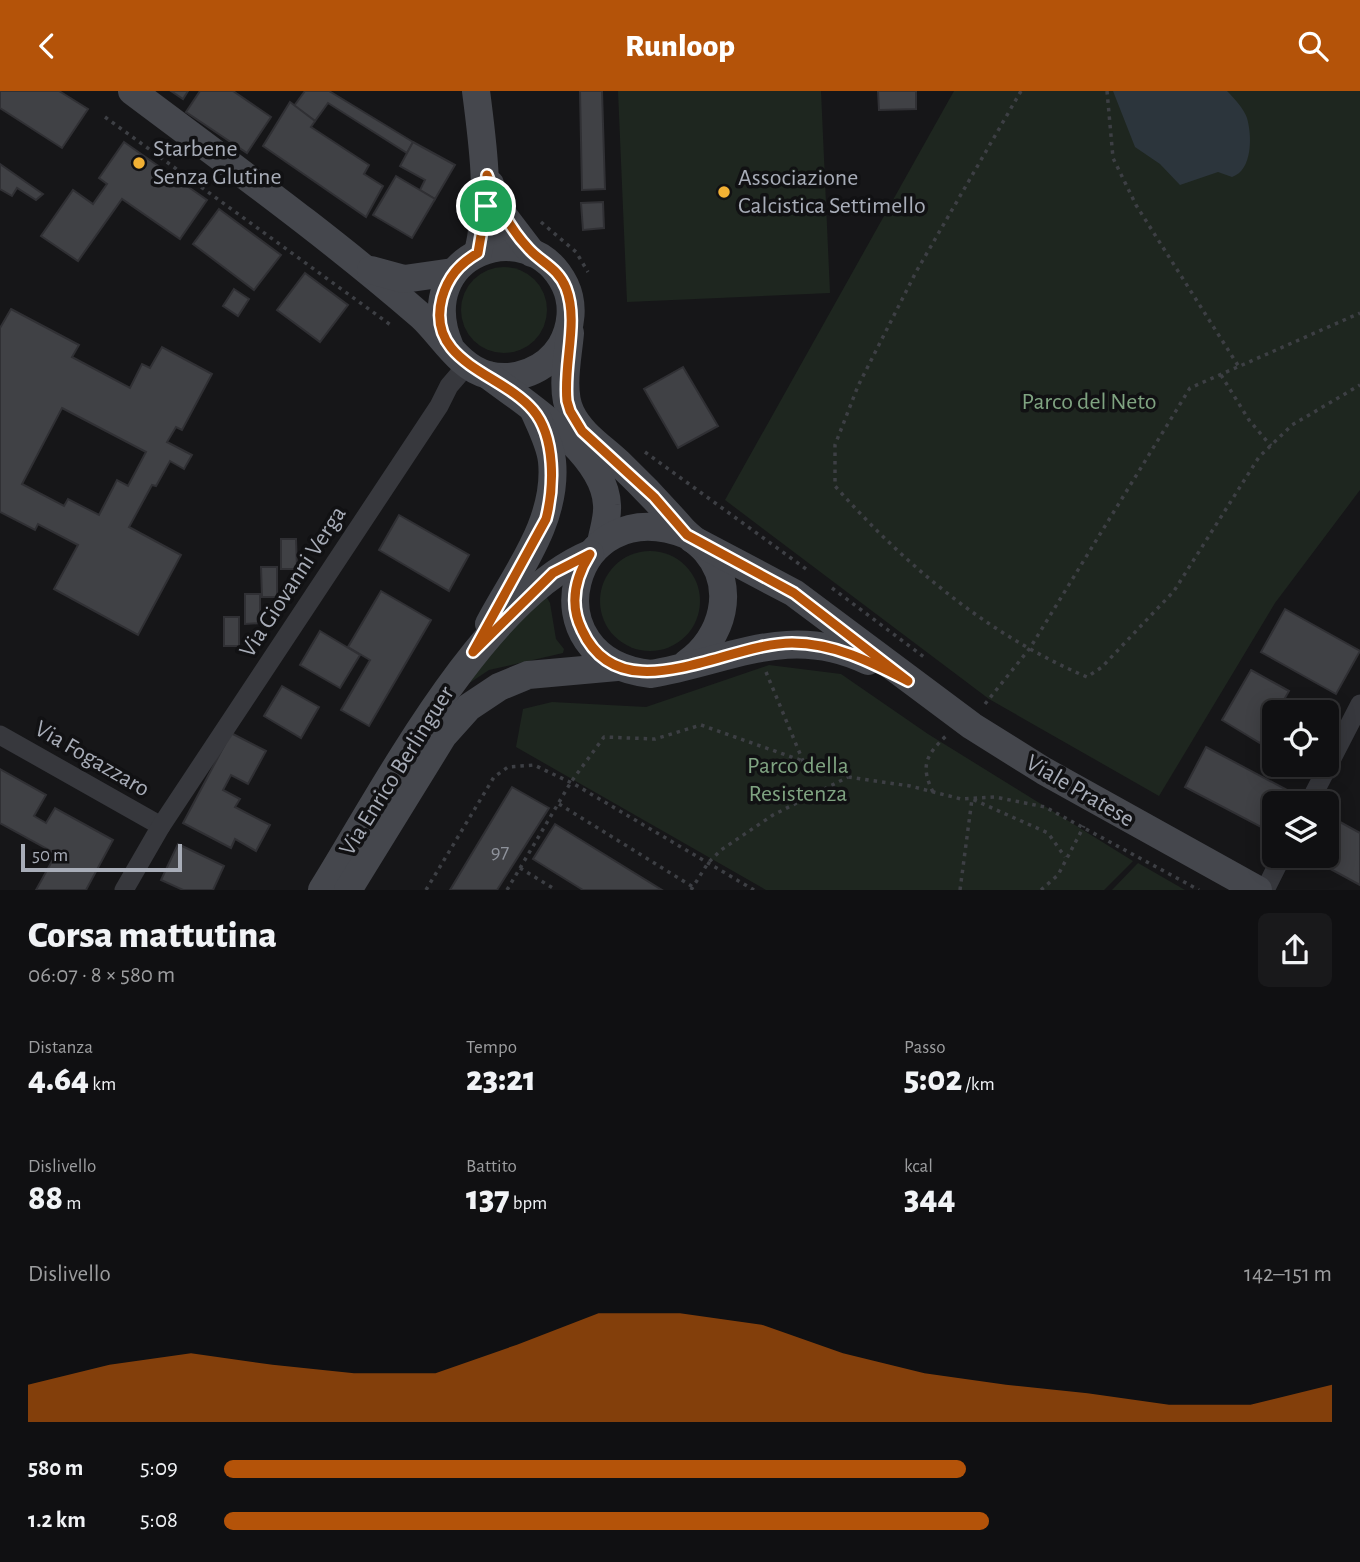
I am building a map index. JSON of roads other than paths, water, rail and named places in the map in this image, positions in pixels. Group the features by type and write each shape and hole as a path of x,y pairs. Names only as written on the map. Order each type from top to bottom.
{"main road":[{"path":"132,91 367,269 468,362 534,411 579,450 601,479 607,504 595,549 577,580 575,610 579,624 594,649 617,667"},
{"path":"476,91 487,175 486,206 478,253"},
{"path":"487,175 500,211 532,253"},
{"path":"367,269 404,279 453,272 478,253 496,248 514,247 532,253 546,261 561,279 570,301 571,317 567,336 557,352 543,366 526,375 507,378 468,362 442,327 440,306 453,272"},
{"name":"Viale Pratese","path":"571,317 566,390 570,411 582,431 654,497 716,567 724,604 712,639 700,654 685,665"},
{"name":"Via Enrico Berlinguer","path":"322,890 473,652 546,519 552,497 552,460 534,411"},
{"name":"Viale Pratese","path":"595,549 619,531 641,525 655,525 690,537 794,593 908,681 972,726 1044,771 1258,890"},
{"name":"Via Enrico Berlinguer","path":"473,652 553,573 595,549"},
{"name":"Viale Pratese","path":"617,667 651,674 771,645 792,643 849,653 908,681"},
{"name":"Via Enrico Berlinguer","path":"348,890 443,736 469,707 499,687 528,675 617,667"}],"street":[{"name":"Via Giovanni Verga","path":"124,890 161,826 439,406 449,386 468,362"},
{"path":"1315,791 1360,704"},
{"name":"Via Fogazzaro","path":"0,735 161,826"},
{"path":"1265,890 1276,868"}],"place":[{"name":"Starbene Senza Glutine","path":"139,163"},
{"name":"Associazione Calcistica Settimello","path":"724,192"}],"park label":[{"name":"Parco del Neto","path":"1089,402"},
{"name":"Parco della Resistenza","path":"798,780"}]}
